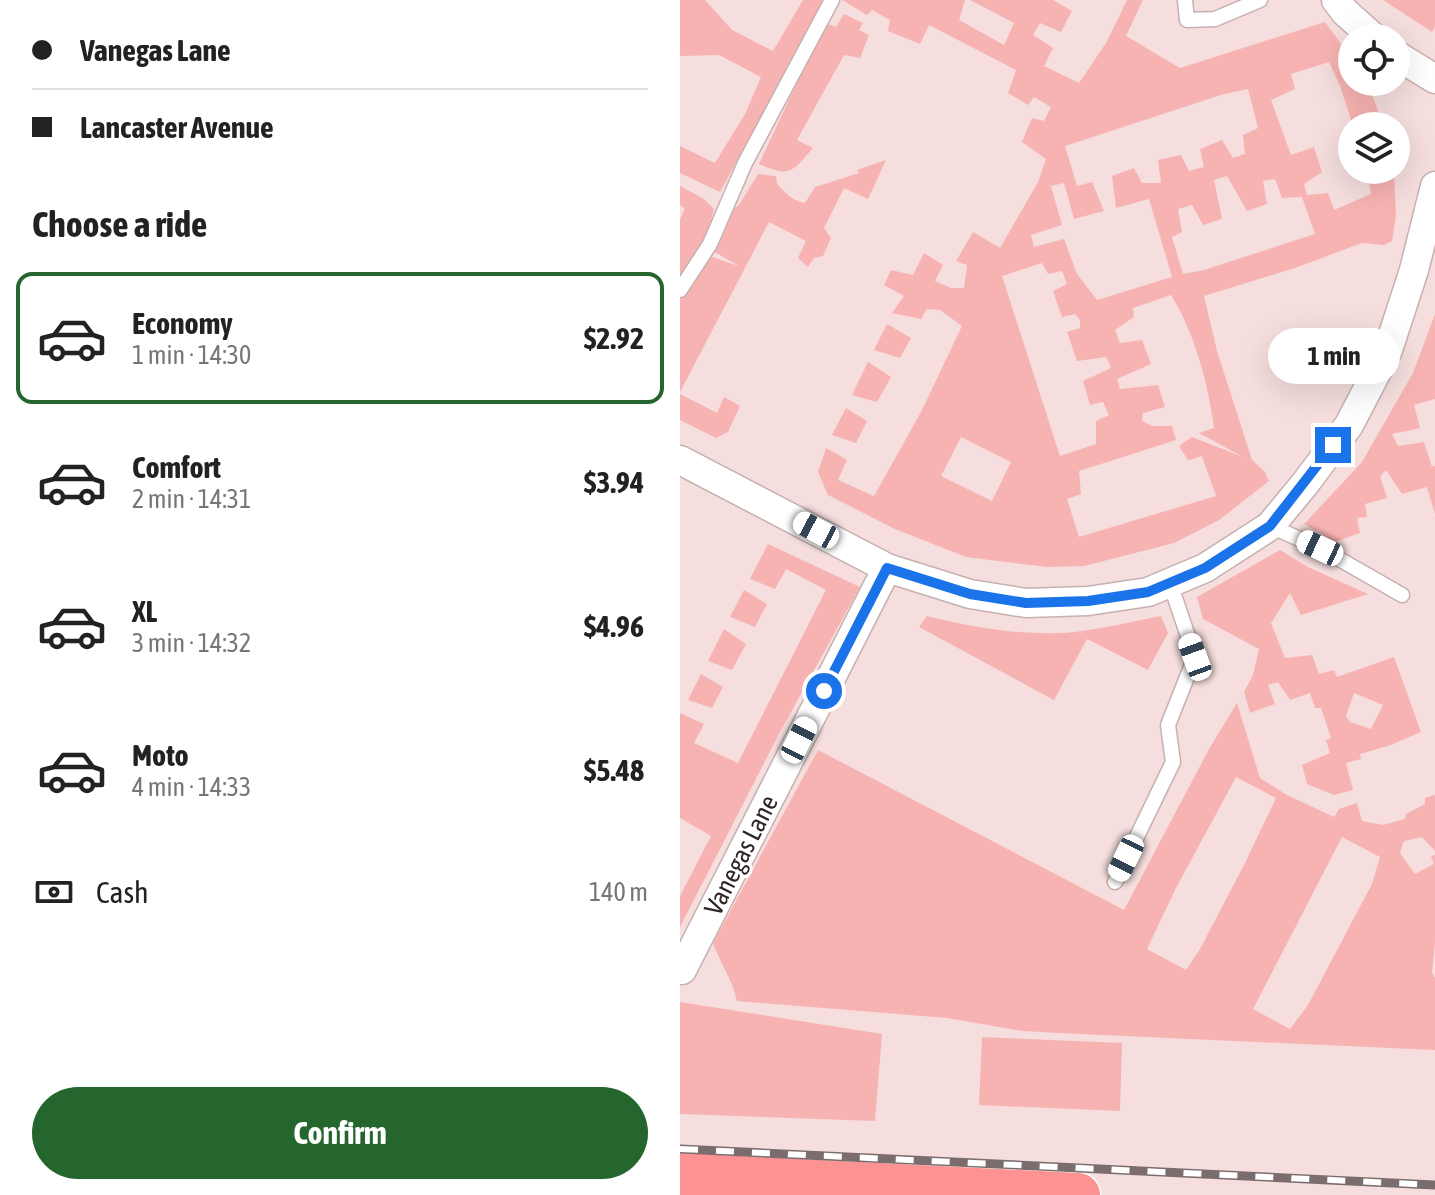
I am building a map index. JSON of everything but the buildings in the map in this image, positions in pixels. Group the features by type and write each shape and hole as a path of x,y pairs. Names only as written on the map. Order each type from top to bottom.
{"highway":[{"path":"680,1175 1078,1195"}],"street":[{"path":"1336,0 1358,24"},
{"path":"1410,64 1435,79"},
{"path":"680,460 887,568 970,594 1026,603 1088,601 1148,592 1205,568 1270,526 1349,425 1388,350 1414,270 1435,186"},
{"name":"Vanegas Lane","path":"682,970 887,568"}],"lane":[{"path":"680,290 710,244 745,163 832,0"},
{"path":"1185,0 1187,20 1215,19 1260,0"},
{"path":"1270,526 1320,548 1402,595"},
{"path":"1115,882 1173,762 1168,725 1195,657 1170,583"}],"shaded area":[{"path":"680,0 705,0 732,30 773,51 803,0 825,0 720,192 680,173 680,146 715,163 745,114 761,77 719,55 680,56"},
{"path":"842,0 965,0 959,20 1004,45 1014,23 970,0 1053,0 1072,11 1061,32 1040,23 1033,35 1053,48 1044,66 1079,83 1106,43 1127,0 1143,0 1126,36 1180,68 1325,22 1338,40 1338,82 1329,62 1291,74 1295,89 1271,100 1291,155 1314,147 1322,172 1304,184 1307,195 1328,193 1334,210 1371,194 1369,184 1395,184 1396,216 1392,241 1384,245 1362,243 1298,267 1204,296 1217,351 1252,460 1265,472 1269,481 1219,520 1174,543 1084,566 1047,567 966,557 895,529 828,495 818,472 826,448 847,460 838,480 874,496 921,412 962,326 940,310 927,309 921,319 892,313 904,296 884,285 891,270 913,275 924,253 943,265 935,281 951,288 964,288 967,265 956,261 973,232 1000,248 1038,182 1046,159 1022,142 1032,118 1044,121 1051,107 1034,97 1028,105 1008,93 1016,70 929,25 920,44 888,31 890,20 872,10 867,15","holes":["1248,89 1258,128 1243,135 1245,154 1233,158 1222,140 1200,149 1204,167 1189,171 1181,155 1158,160 1161,183 1142,183 1134,168 1112,176 1116,208 1149,199 1172,277 1097,300 1077,274 1064,239 1034,247 1031,235 1062,225 1051,186 1064,183 1074,219 1104,211 1092,182 1077,186 1065,146","1227,176 1247,211 1267,204 1263,181 1275,179 1282,198 1302,197 1315,234 1183,274 1172,237 1182,232 1178,209 1192,205 1203,225 1222,219 1214,180","1042,263 1048,274 1062,271 1067,284 1053,291 1062,317 1075,314 1080,320 1080,328 1067,332 1077,361 1106,357 1111,368 1083,381 1090,405 1103,402 1109,415 1096,421 1096,444 1060,456 1002,276","1171,295 1194,342 1208,394 1214,428 1199,433 1243,457 1192,437 1179,446 1188,460 1202,456 1216,496 1079,537 1067,499 1081,494 1079,471 1176,440 1172,426 1152,426 1142,421 1143,413 1165,407 1158,385 1120,389 1117,379 1151,364 1142,340 1120,343 1115,330 1134,317 1133,308","961,437 1011,462 992,501 941,476"]},
{"path":"1383,0 1435,0 1435,27 1432,32"},
{"path":"844,14 863,23 859,30 869,35 860,58 844,55 797,140 813,148 790,170 778,171 759,164 825,23 836,27"},
{"path":"1343,96 1372,96 1379,112 1348,112"},
{"path":"886,160 868,199 844,188 824,228 831,238 823,256 814,258 808,267 798,258 806,241 769,222 680,392 680,290 712,257 739,266 713,251 729,213 739,205 758,174 776,176 777,184 786,193 805,203 815,187 859,173 857,170"},
{"path":"680,186 704,199 714,209 707,235 680,277 680,219 685,209 680,205"},
{"path":"1435,314 1435,399 1414,405 1420,428 1392,434 1398,446 1424,442 1432,467 1435,466 1435,514 1427,487 1402,494 1386,470 1380,476 1387,498 1365,504 1367,517 1357,518 1360,533 1335,542 1304,524 1362,462 1413,373"},
{"path":"887,324 911,338 900,358 874,350"},
{"path":"868,362 891,377 877,402 852,395"},
{"path":"680,394 717,413 724,397 740,406 728,432 716,438 680,420"},
{"path":"846,408 867,421 856,443 832,435"},
{"path":"768,544 860,587 780,732 680,927 680,896 711,836 680,818 680,713 704,724 694,743 738,763 826,590 786,569 775,589 750,579"},
{"path":"1280,550 1308,567 1368,594 1301,615 1290,593 1271,623 1285,658 1312,655 1319,674 1334,670 1337,677 1394,657 1421,732 1360,754 1361,759 1346,763 1353,790 1334,795 1307,784 1302,765 1330,753 1326,740 1331,738 1321,708 1315,708 1310,693 1290,700 1278,682 1268,685 1275,704 1250,713 1244,692 1253,675 1259,649 1203,619 1197,597","holes":["1354,693 1383,705 1371,729 1350,722 1346,716"]},
{"path":"744,590 767,604 755,627 730,617"},
{"path":"927,616 994,629 1063,633 1161,616 1168,633 1148,670 1087,639 1054,700 919,627"},
{"path":"724,629 746,644 732,670 708,661"},
{"path":"701,674 723,687 712,708 688,700"},
{"path":"1237,703 1260,778 1287,795 1334,817 1339,809 1357,803 1362,821 1383,825 1405,819 1406,814 1425,804 1425,798 1435,795 1435,851 1422,837 1404,841 1400,853 1415,874 1434,864 1431,856 1435,855 1432,973 1435,978 1435,1050 1023,1031 947,1018 737,1001 713,943 818,750 1124,910 1209,749","holes":["1236,777 1276,798 1244,865 1186,970 1147,949","1342,837 1380,857 1372,884 1308,1005 1290,1029 1253,1009"]},
{"path":"680,1002 882,1034 875,1121 680,1114"},
{"path":"982,1037 1122,1043 1120,1111 979,1105"}],"railway":[{"path":"680,1149 1435,1185"}],"route":[{"path":"824,691 887,568 970,594 1026,603 1088,601 1148,592 1205,568 1270,526 1333,445"}]}
